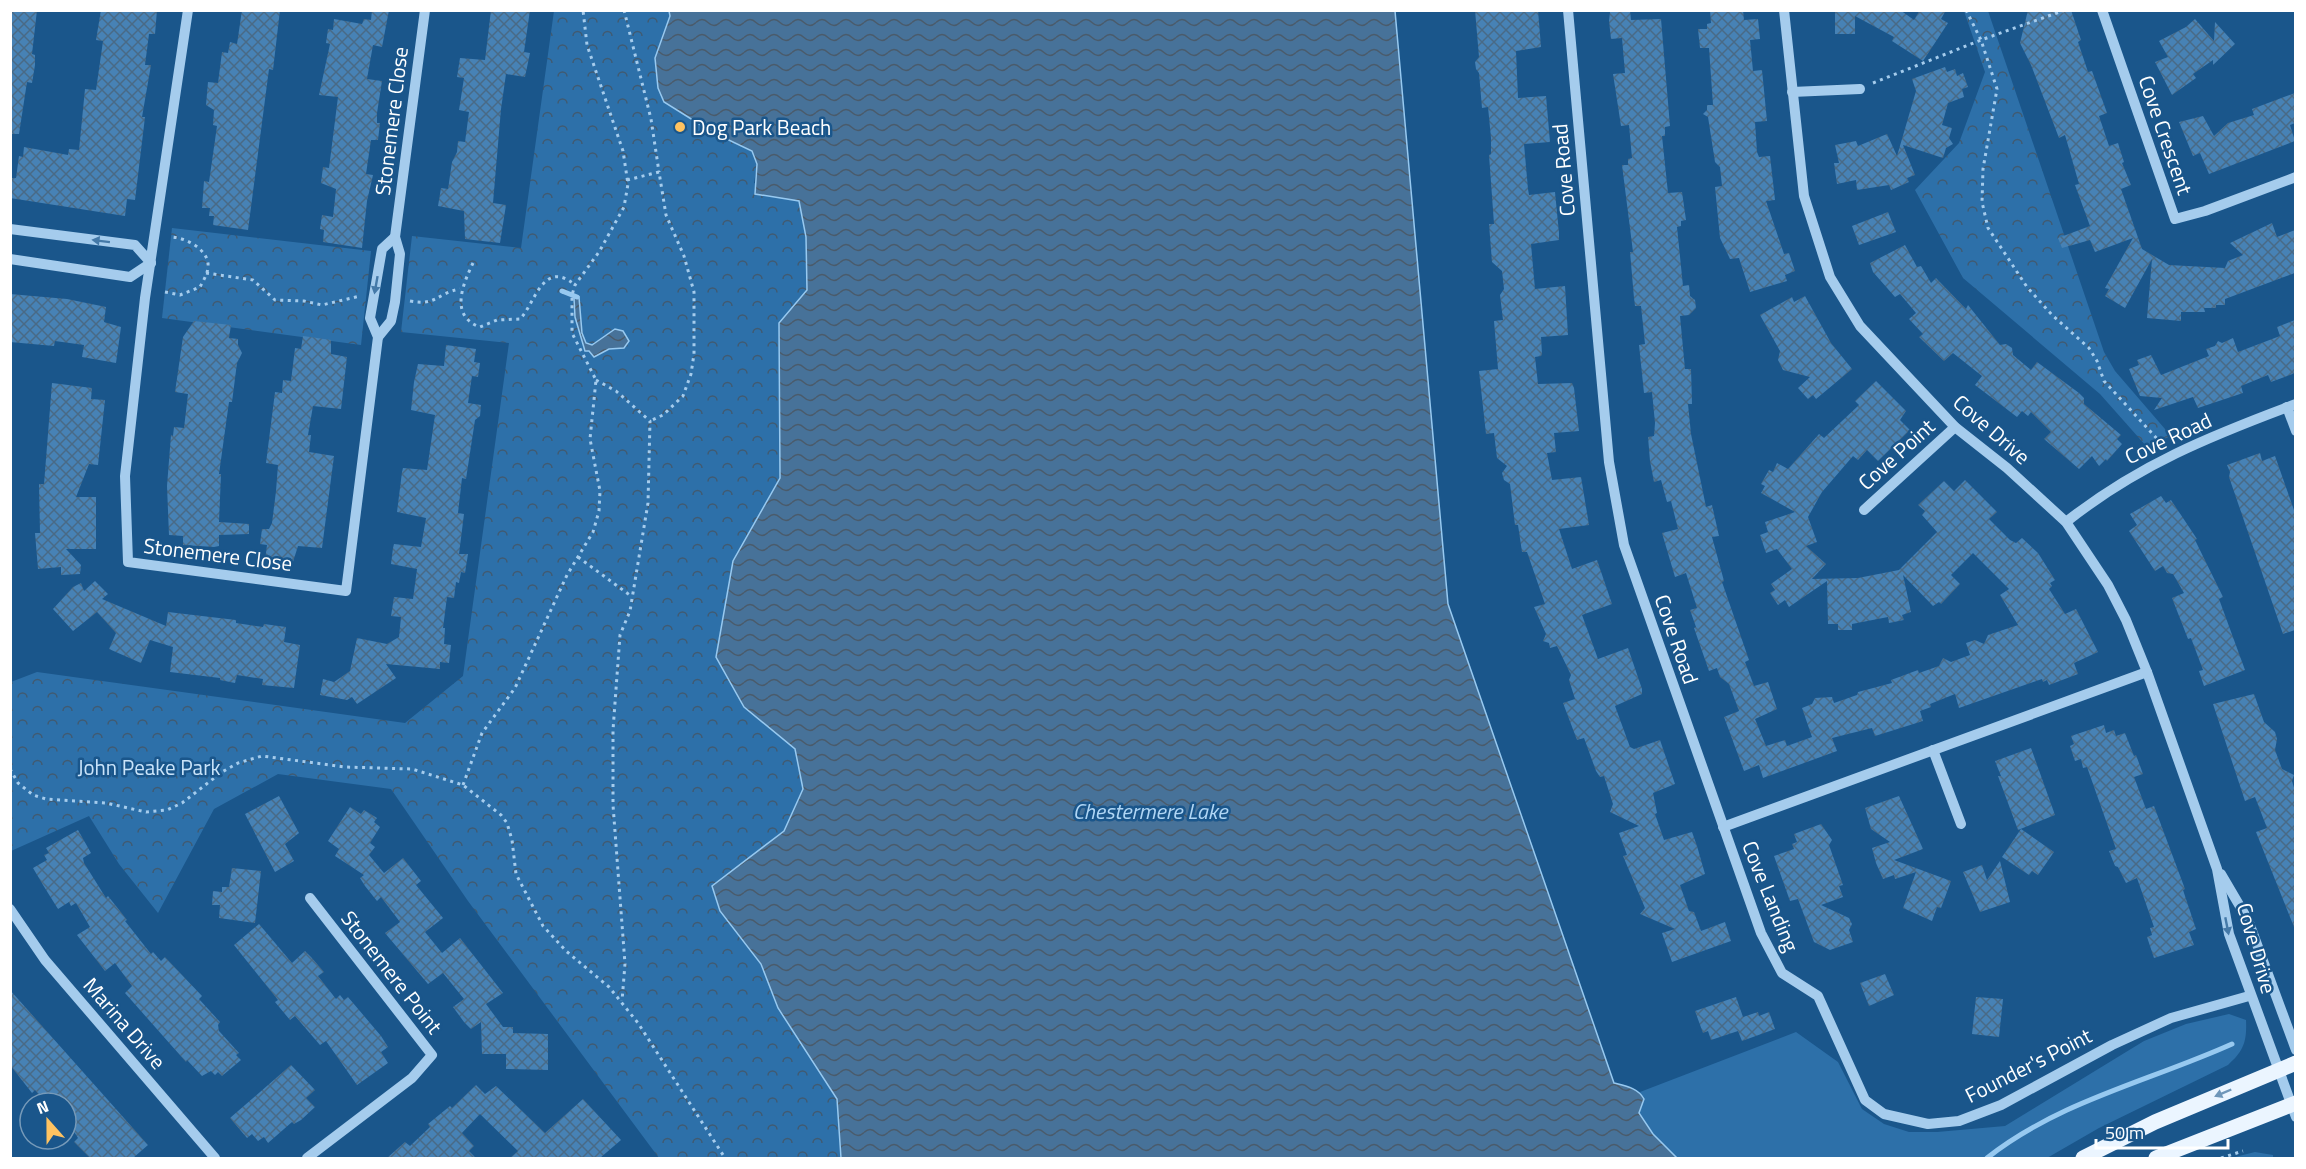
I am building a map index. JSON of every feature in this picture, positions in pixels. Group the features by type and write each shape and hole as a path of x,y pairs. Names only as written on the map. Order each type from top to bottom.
{"main road":[{"path":"2083,1158 2155,1122 2295,1063"},
{"path":"2156,1158 2294,1108"}],"street":[{"name":"Stonemere Close","path":"188,10 151,263 125,476 128,562 346,591 378,337 370,318 382,249 395,237"},
{"name":"Stonemere Close","path":"378,337 391,321 395,302 400,254 395,237 425,10"},
{"name":"Cove Road","path":"1568,10 1609,462 1619,521 1627,555 1723,827"},
{"name":"Cove Drive","path":"1784,10 1804,196 1830,277 1860,326 1955,427 2007,468 2066,522 2108,585 2126,620 2146,672 2217,869 2229,934 2249,996 2294,1108"},
{"name":"Cove Crescent","path":"2102,10 2175,219 2205,212 2295,177"},
{"path":"1792,92 1860,89"},
{"path":"10,229 135,245 151,263 130,277 10,259"},
{"path":"2291,406 2295,431"},
{"name":"Cove Road","path":"2066,522 2109,489 2147,467 2207,439 2291,406"},
{"name":"Cove Point","path":"1864,510 1955,427"},
{"path":"1723,827 2146,672"},
{"path":"1933,750 1961,824"},
{"name":"Cove Landing","path":"1723,827 1761,933 1782,973 1818,996"},
{"name":"Cove Drive","path":"2217,869 2248,920 2295,1050"},
{"name":"Stonemere Point","path":"307,1158 412,1078 432,1055 309,898"},
{"name":"Marina Drive","path":"10,909 45,960 215,1158"},
{"name":"Founder's Point","path":"1818,996 1865,1100 1884,1114 1928,1124 1959,1121 2001,1105 2112,1045 2171,1018 2249,996"}],"path":[{"path":"463,785 482,733 515,688 567,575 593,532 599,512 600,491 590,439 596,380 572,333 572,295 575,285 599,252 624,207 627,180 623,151 587,45 583,10"},
{"path":"624,10 651,119 666,215 684,256 694,292 694,354 691,374 683,396 663,415 650,421"},
{"path":"1966,10 1981,40 1997,89 1983,169 1982,202 1988,228 2028,287 2052,315 2089,348 2097,361 2104,381 2160,443"},
{"path":"1860,89 1981,40 2065,10"},
{"path":"627,180 659,172"},
{"path":"165,292 180,295 200,287 208,265 205,255 193,244 172,237"},
{"path":"473,263 460,289 464,310 474,325 480,327 497,320 520,319 537,289 550,279 565,279 575,285"},
{"path":"206,273 254,280 275,300 304,301 322,305 366,295"},
{"path":"405,301 423,304 434,302 449,291 460,289"},
{"path":"596,380 616,391 650,421 648,503 630,610 620,635 613,730 613,805 625,964 622,1002"},
{"path":"578,557 631,596"},
{"path":"10,769 18,783 33,795 46,799 106,803 146,812 167,810 182,803 222,772 262,756 345,767 412,769 463,785 507,823 512,840 516,874 543,926 622,1002 725,1158"},
{"path":"2221,1158 2243,1151"}],"green space":[{"name":"John Peake Park","path":"554,11 669,11 670,16 655,58 664,102 752,151 757,164 754,183 799,201 806,237 807,290 779,324 780,478 733,561 744,707 795,749 803,789 784,831 712,886 720,911 761,964 778,1008 837,1099 841,1158 659,1158 468,901 391,789 278,774 214,809 158,913 119,864 89,816 11,851 11,682 37,672 405,723 463,676 509,343 401,332 412,236 521,248"},
{"path":"1964,11 1988,11 2104,352 2115,371 2171,436 2147,447 2100,394 1963,278 1915,190 1959,143 1985,72"},
{"path":"172,228 371,251 361,345 162,318"},
{"path":"2229,1014 2246,1020 2246,1027 2241,1050 2228,1065 2099,1128 2047,1158 1677,1158 1653,1134 1639,1113 1644,1100 1640,1092 1796,1032 1838,1062 1862,1109 1884,1124 1909,1132 2005,1126 2144,1041 2186,1024"},
{"path":"2255,1152 2273,1155 2273,1158 2231,1158"}],"water":[{"name":"Chestermere Lake","path":"669,11 1395,11 1448,604 1614,1083 1631,1088 1641,1095 1644,1099 1639,1113 1653,1134 1677,1158 841,1158 837,1099 778,1008 761,964 720,911 712,886 784,831 803,789 795,749 744,707 716,657 733,561 780,478 779,323 807,290 806,237 799,201 755,194 757,164 752,151 712,132 664,102 658,88 655,58 670,16"},
{"path":"579,297 582,333 586,343 592,345 615,329 623,331 629,341 624,348 609,349 594,357 589,351 585,351 575,317 574,298"}],"building":[{"path":"10,10 37,10 32,54 35,55 35,65 32,83 27,82 19,134 10,134"},
{"path":"101,10 157,10 155,34 149,34 145,65 151,65 142,117 145,117 135,200 127,199 125,216 10,198 10,178 16,178 19,156 23,157 24,147 68,155 69,149 79,150 85,89 96,90 103,41 96,40"},
{"path":"242,10 280,10 273,70 269,69 248,230 213,225 214,216 209,216 210,208 202,208 204,181 209,182 217,126 213,125 214,110 206,105 208,82 218,83 222,52 228,53 230,42 237,44"},
{"path":"372,10 389,10 382,47 373,45 367,79 382,81 377,113 377,123 380,123 378,140 371,140 366,174 373,175 367,201 362,248 323,242 324,230 320,229 322,215 333,217 336,189 321,183 323,167 329,168 338,97 319,95 330,44 326,43 328,29 333,30 334,19 362,24 364,19 371,20"},
{"path":"491,10 530,10 524,52 530,53 525,77 506,74 501,109 493,203 506,205 500,243 465,239 464,211 438,206 441,188 448,189 458,141 465,142 469,112 459,110 464,78 457,77 460,58 485,60"},
{"path":"1475,10 1538,10 1541,47 1516,51 1518,98 1546,96 1550,142 1524,144 1528,189 1529,195 1555,192 1559,240 1531,244 1535,289 1565,286 1568,335 1541,337 1542,354 1535,357 1538,384 1572,383 1574,388 1579,431 1554,433 1556,452 1547,453 1552,480 1581,477 1589,525 1559,529 1572,569 1597,560 1612,604 1582,615 1598,659 1628,648 1642,689 1642,694 1615,706 1630,747 1634,749 1660,740 1675,784 1653,793 1657,813 1655,814 1664,840 1692,832 1697,846 1705,874 1680,885 1689,911 1694,912 1701,931 1725,922 1731,941 1672,962 1662,933 1675,929 1640,914 1645,908 1623,856 1627,855 1619,833 1639,826 1610,812 1613,804 1604,776 1600,777 1596,771 1584,738 1577,740 1563,703 1575,699 1569,680 1571,675 1557,646 1550,648 1549,643 1543,641 1546,634 1534,607 1545,604 1527,552 1522,552 1518,525 1515,525 1510,484 1504,480 1502,473 1507,466 1497,458 1494,433 1486,434 1479,371 1498,369 1494,321 1503,320 1500,295 1504,289 1502,271 1492,262 1489,224 1494,224 1489,155 1491,154 1491,138 1488,107 1482,108 1479,73 1475,62 1479,57"},
{"path":"1630,10 1631,20 1661,19 1670,126 1665,127 1665,136 1662,136 1668,193 1682,192 1686,220 1681,221 1681,226 1677,227 1683,286 1689,285 1690,296 1695,300 1696,308 1689,315 1680,316 1685,369 1691,369 1692,404 1688,404 1691,434 1706,507 1712,505 1719,536 1712,537 1724,581 1722,582 1749,660 1745,662 1754,686 1768,682 1777,709 1755,719 1766,746 1785,740 1787,746 1812,737 1802,708 1812,704 1815,698 1832,697 1834,703 1857,695 1858,692 1892,683 1891,680 1918,670 1919,673 1939,666 1943,658 1951,662 1970,655 1966,643 1975,640 1984,644 1988,635 2018,625 2000,595 2009,589 1973,553 1951,575 1960,584 1941,604 1939,602 1933,606 1903,575 1911,612 1902,615 1904,620 1889,623 1888,617 1852,624 1852,630 1838,630 1838,624 1828,624 1827,581 1789,607 1785,600 1778,605 1770,593 1775,590 1771,584 1792,569 1777,549 1766,553 1760,535 1768,532 1765,522 1795,512 1761,493 1765,486 1761,484 1769,470 1773,472 1777,463 1788,469 1819,434 1824,438 1859,405 1855,401 1876,381 1906,411 1900,420 1910,430 1878,461 1867,450 1858,460 1853,456 1822,492 1808,517 1817,542 1806,546 1826,564 1812,579 1858,578 1899,570 1937,532 1922,515 1925,511 1918,505 1944,481 1954,491 1965,480 1997,512 1989,519 2010,540 2016,543 2022,538 2038,553 2055,580 2050,583 2052,586 2049,589 2065,614 2076,609 2098,652 2074,663 2078,674 2049,685 2047,680 2043,682 2042,679 1959,708 1955,694 1930,704 1931,707 1920,711 1923,721 1875,736 1872,728 1832,738 1837,751 1763,778 1759,765 1744,771 1724,717 1739,711 1729,684 1720,677 1717,668 1709,671 1694,628 1696,627 1690,610 1697,608 1686,573 1675,577 1662,533 1678,529 1671,501 1667,502 1661,480 1654,482 1650,461 1648,437 1654,436 1655,423 1652,392 1644,393 1639,345 1645,344 1641,306 1635,306 1630,252 1633,252 1622,165 1628,165 1628,159 1632,158 1629,125 1621,126 1613,74 1625,73 1622,38 1611,39 1609,21 1610,12"},
{"path":"1710,10 1743,10 1744,20 1758,19 1760,39 1750,40 1753,71 1762,70 1767,121 1755,122 1757,152 1759,157 1770,156 1775,200 1766,201 1784,254 1789,253 1795,271 1785,275 1787,281 1750,292 1739,258 1730,259 1720,238 1715,187 1722,186 1720,167 1715,162 1708,117 1703,114 1707,110 1707,105 1713,105 1709,48 1700,48 1698,29 1707,29 1707,24 1711,23"},
{"path":"1835,10 1900,10 1914,20 1920,10 1946,10 1941,19 1948,23 1923,61 1892,41 1894,37 1855,16 1855,34 1835,34"},
{"path":"2028,10 2071,10 2088,72 2092,71 2107,113 2099,116 2109,146 2118,143 2124,162 2122,163 2131,185 2121,189 2142,249 2169,265 2225,268 2228,261 2243,255 2230,243 2272,223 2277,237 2295,230 2295,273 2225,299 2225,305 2204,308 2205,312 2181,312 2181,321 2147,318 2152,259 2125,308 2105,296 2109,289 2105,288 2133,238 2095,252 2090,240 2062,248 2058,238 2090,226 2075,185 2079,184 2065,135 2059,138 2031,65 2020,43"},
{"path":"2195,19 2214,41 2215,22 2235,44 2213,65 2213,60 2193,74 2196,78 2172,95 2155,62 2168,57 2159,41 2186,27"},
{"path":"1945,67 1947,72 1955,69 1957,76 1963,73 1968,87 1962,89 1964,97 1948,103 1942,125 1952,128 1949,138 1953,144 1946,148 1943,158 1903,145 1915,175 1907,178 1909,182 1891,190 1889,185 1857,190 1856,180 1837,184 1834,163 1839,163 1835,145 1856,141 1858,146 1887,134 1897,156 1916,91 1912,79"},
{"path":"2295,93 2295,123 2290,125 2295,141 2209,174 2200,153 2193,156 2179,122 2203,116 2214,136 2228,123 2254,115 2252,109"},
{"path":"1888,212 1896,232 1859,245 1852,226"},
{"path":"1905,245 1917,267 1921,266 1931,283 1936,278 1966,309 1968,305 2000,345 2006,344 2012,348 2013,355 2031,370 2037,362 2079,393 2084,398 2084,404 2121,435 2117,439 2122,444 2107,461 2106,459 2099,466 2092,456 2079,469 2044,439 2051,432 2031,412 2028,416 2022,411 2017,417 1975,385 1982,376 1953,353 1944,361 1919,337 1923,334 1909,319 1916,313 1900,294 1895,297 1873,272 1870,263"},
{"path":"10,294 67,299 106,307 104,322 121,327 116,363 82,357 84,345 55,341 54,346 10,342"},
{"path":"1805,296 1831,343 1852,369 1816,399 1813,395 1808,399 1798,388 1810,377 1783,370 1778,360 1780,351 1760,315 1792,297 1794,302"},
{"path":"2295,320 2295,373 2271,382 2268,375 2241,386 2243,393 2198,408 2193,397 2154,410 2162,398 2140,396 2129,369 2139,365 2137,360 2151,355 2161,375 2209,356 2206,349 2215,346 2218,341 2222,343 2233,338 2238,352 2280,336 2277,327"},
{"path":"194,321 231,325 229,338 238,339 242,353 237,363 232,402 229,402 219,474 221,474 219,522 249,524 249,534 219,535 219,546 214,547 183,545 183,536 169,535 167,486 171,435 173,436 174,427 184,428 188,394 175,392 183,337"},
{"path":"303,336 331,340 331,354 347,357 341,409 313,406 308,435 311,435 309,452 334,456 322,548 298,546 292,565 265,561 267,545 260,544 262,529 269,529 272,523 276,491 278,465 266,463 275,392 282,393 283,380 291,381 295,348 301,349"},
{"path":"446,345 476,349 474,362 480,363 478,377 472,376 468,403 481,405 480,416 475,420 466,479 462,478 458,513 464,514 459,554 468,554 465,573 461,572 459,583 456,582 454,598 447,597 443,628 445,628 444,644 451,645 449,663 440,662 440,669 386,664 396,678 357,704 352,697 347,700 320,695 323,679 334,682 350,671 357,638 387,644 399,637 401,617 391,616 394,597 413,599 417,569 391,564 393,548 394,544 421,547 426,518 397,512 402,472 403,468 427,470 435,415 411,410 414,382 418,364 444,366"},
{"path":"52,383 92,388 91,399 105,400 98,465 89,464 76,497 96,497 96,549 66,549 81,565 80,574 61,575 61,567 38,569 35,533 40,533 39,484 44,484"},
{"path":"2260,453 2262,461 2275,456 2295,513 2295,630 2283,634 2229,477 2230,472 2227,465"},
{"path":"2161,496 2166,503 2171,500 2197,539 2195,540 2223,597 2219,599 2245,670 2204,686 2199,671 2203,670 2172,598 2184,593 2173,574 2167,573 2163,566 2155,571 2129,531 2137,525 2130,514"},
{"path":"95,581 108,594 102,599 166,626 168,612 236,620 236,623 263,627 264,624 286,627 284,642 300,645 294,688 262,685 263,679 237,675 235,683 220,680 220,678 170,672 173,647 150,640 141,663 109,649 116,633 97,612 73,631 53,609 73,587 81,583 84,591"},
{"path":"2254,694 2264,722 2275,732 2277,739 2275,750 2282,769 2294,775 2292,781 2295,791 2294,927 2256,832 2267,828 2255,797 2245,801 2213,704"},
{"path":"2104,725 2106,733 2114,730 2116,736 2125,733 2134,756 2136,755 2143,774 2134,777 2146,809 2154,806 2185,889 2183,890 2196,929 2189,932 2194,945 2154,958 2147,937 2152,935 2150,928 2154,927 2137,878 2126,883 2118,867 2115,866 2109,851 2116,849 2087,767 2083,768 2081,759 2075,761 2070,746 2074,744 2071,736"},
{"path":"2031,748 2055,815 2018,830 1998,776 2001,776 1995,761"},
{"path":"279,796 299,833 285,844 294,861 275,872 245,814"},
{"path":"1899,796 1923,849 1894,860 1951,881 1941,908 1937,907 1932,921 1903,908 1916,872 1895,879 1894,875 1883,879 1872,848 1890,842 1871,829 1865,808"},
{"path":"350,807 361,814 364,810 377,818 374,822 380,827 370,843 375,847 369,855 384,873 403,858 421,881 416,885 443,918 425,932 442,953 460,938 503,993 486,1004 503,1027 513,1027 513,1033 548,1034 548,1070 506,1069 506,1054 482,1054 481,1022 471,1029 453,1007 464,999 443,973 428,984 385,933 400,922 381,897 377,901 365,886 360,878 364,875 335,856 339,849 328,841"},
{"path":"1821,824 1832,840 1829,845 1843,885 1839,886 1843,897 1821,905 1849,918 1852,924 1849,930 1853,942 1830,950 1814,942 1798,899 1790,901 1774,856 1794,849 1792,844 1797,842 1794,834"},
{"path":"2021,829 2054,852 2038,875 2032,871 2029,875 2002,857"},
{"path":"78,830 91,853 83,858 84,863 106,898 108,896 151,954 153,952 161,961 165,957 202,996 199,999 220,1022 219,1031 239,1053 236,1055 241,1060 222,1076 218,1072 215,1075 211,1071 202,1076 187,1060 186,1062 125,993 132,986 115,963 105,971 77,935 90,927 76,903 71,906 69,902 58,909 33,868 47,860 44,855 49,853 46,848"},
{"path":"2000,861 2010,902 1980,912 1963,872 1982,865 1987,880"},
{"path":"232,868 261,871 255,923 219,918 220,905 212,905 213,891 222,892 222,887 229,887"},
{"path":"259,924 292,963 305,951 311,957 324,972 318,976 336,999 340,995 344,1000 348,997 381,1036 388,1047 381,1052 388,1063 357,1085 326,1041 320,1045 295,1016 290,1020 275,1002 278,1000 234,945"},
{"path":"1885,974 1894,995 1869,1006 1860,983"},
{"path":"10,990 148,1145 133,1158 90,1158 78,1146 78,1091 30,1091 10,1065"},
{"path":"1736,997 1743,1017 1758,1012 1759,1016 1769,1012 1775,1029 1742,1041 1738,1031 1711,1040 1708,1031 1703,1033 1695,1011"},
{"path":"1976,997 2003,999 1999,1037 1972,1034"},
{"path":"291,1065 315,1090 306,1098 315,1107 301,1120 294,1124 292,1122 268,1143 264,1137 258,1141 252,1134 247,1138 230,1118"},
{"path":"476,1085 485,1094 496,1086 545,1133 583,1099 621,1140 600,1158 510,1158 518,1151 480,1114 462,1133 474,1146 469,1151 476,1158 387,1158 405,1142 410,1146 430,1127 428,1124 450,1106 452,1108"}],"waterway":[{"path":"562,291 577,297"},
{"path":"1987,1158 2044,1121 2232,1044"}],"place":[{"name":"Dog Park Beach","path":"680,127"}]}
